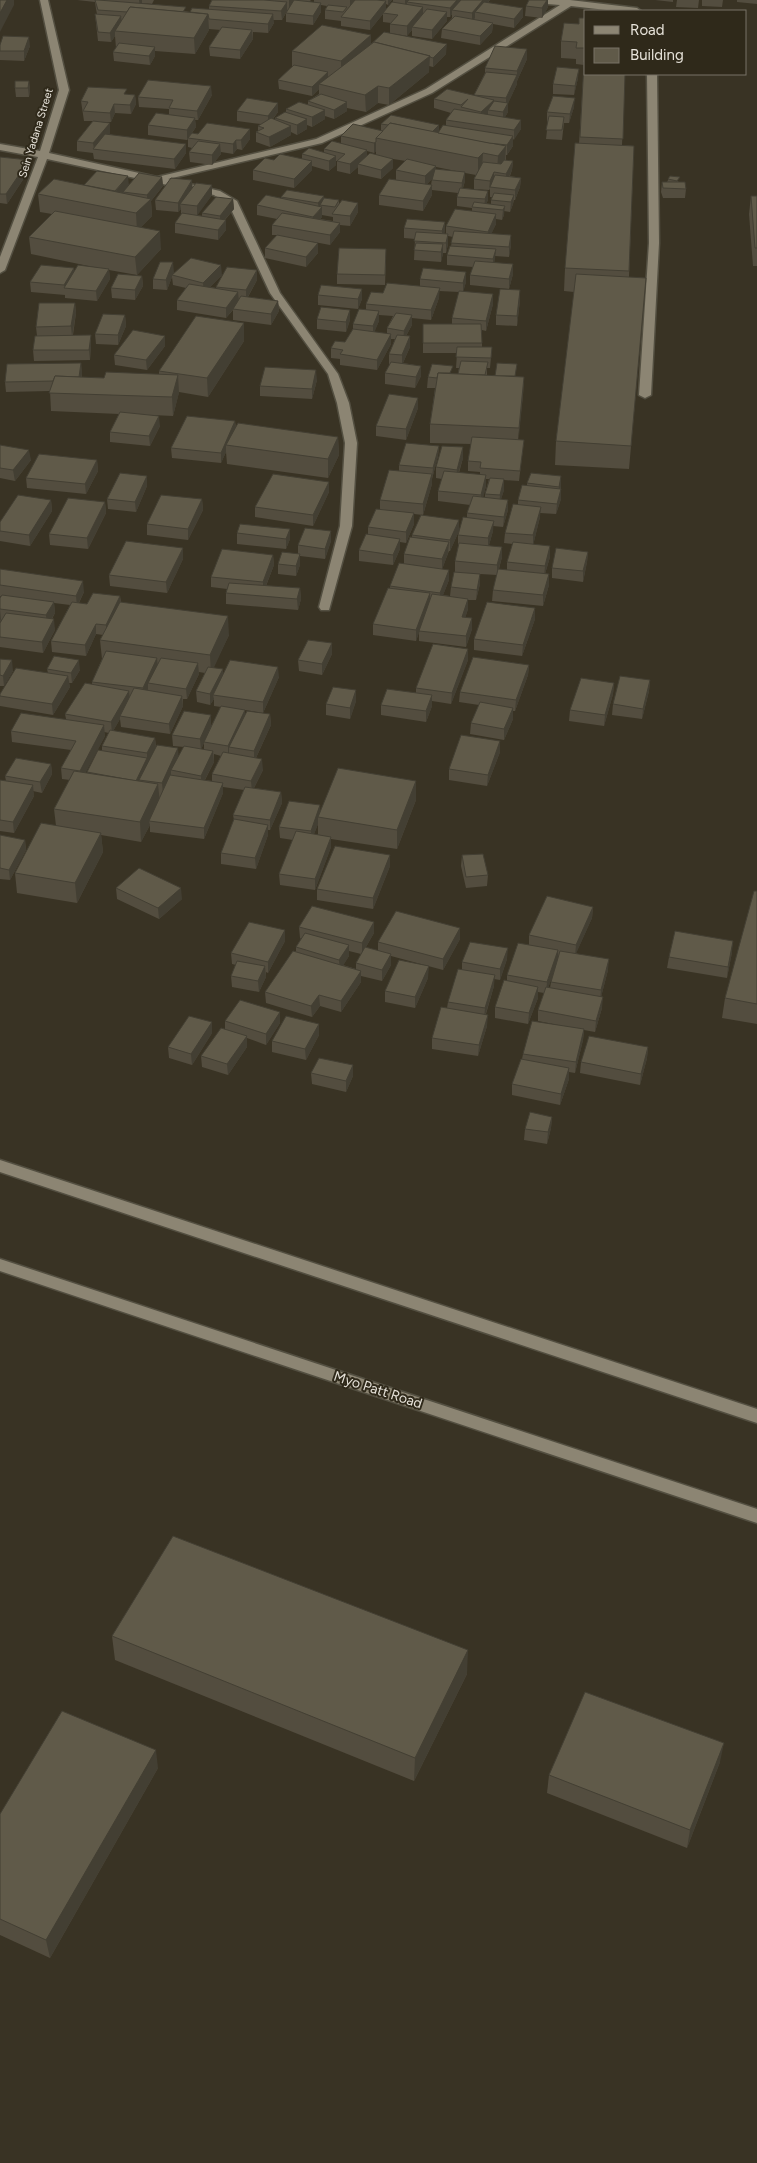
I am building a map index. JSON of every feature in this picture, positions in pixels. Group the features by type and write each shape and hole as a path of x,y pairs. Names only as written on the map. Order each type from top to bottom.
{"street":[{"name":"Sein Yadana Street","path":"0,270 44,155 64,90 51,24 44,0"},
{"path":"535,0 627,10"},
{"path":"157,179 319,141 429,91 570,4"},
{"path":"645,395 654,243 652,75"},
{"path":"0,147 217,193 233,203 275,293 333,374 343,404 351,443 346,526 325,607"},
{"path":"0,1166 757,1416"},
{"name":"Myo Patt Road","path":"0,1265 757,1516"}],"building":[{"path":"0,0 7,0 0,13"},
{"path":"95,0 186,7 183,12 130,7 127,12 98,10"},
{"path":"212,0 287,2 281,11 209,6"},
{"path":"294,0 321,3 313,16 286,13"},
{"path":"355,0 386,1 370,21 341,17"},
{"path":"409,0 457,0 450,8 407,2"},
{"path":"461,0 483,0 472,13 452,10"},
{"path":"529,0 547,0 542,8 526,6"},
{"path":"392,2 423,7 407,26 390,24 398,15 383,13"},
{"path":"484,2 523,8 514,19 475,12"},
{"path":"328,5 347,7 343,12 325,10"},
{"path":"130,7 208,14 194,38 115,31"},
{"path":"192,8 273,14 268,24 209,19 208,14 190,12"},
{"path":"427,9 447,12 432,30 412,27"},
{"path":"95,14 121,16 110,33 98,32"},
{"path":"455,16 493,23 480,36 442,29"},
{"path":"579,18 584,18 584,48 576,48 577,42 561,41 564,23 579,24"},
{"path":"322,25 371,35 341,61 292,51"},
{"path":"222,27 252,30 240,50 209,47"},
{"path":"384,32 447,44 433,58 374,42 369,46"},
{"path":"3,36 29,37 24,51 0,51"},
{"path":"374,42 430,56 389,88 378,86 365,95 319,84"},
{"path":"119,43 155,47 149,56 113,52"},
{"path":"495,46 527,49 517,71 485,68"},
{"path":"584,62 584,75 625,75 623,139 580,137"},
{"path":"294,65 328,72 312,87 278,80"},
{"path":"557,67 579,69 575,86 553,84"},
{"path":"486,72 517,75 506,98 474,95"},
{"path":"148,80 211,86 197,111 169,108 173,100 138,97"},
{"path":"15,81 29,81 28,88 15,88"},
{"path":"88,87 127,89 124,94 135,95 130,105 114,104 110,113 83,111 88,102 81,101"},
{"path":"447,89 494,100 481,112 461,107 468,99 461,105 434,99"},
{"path":"321,94 347,102 334,110 308,101"},
{"path":"553,96 575,98 570,114 547,112"},
{"path":"247,98 278,103 268,116 237,111"},
{"path":"494,101 508,103 503,112 488,110"},
{"path":"299,102 325,110 312,117 286,109"},
{"path":"454,109 521,120 514,130 446,120"},
{"path":"285,112 307,119 297,125 275,118"},
{"path":"156,113 195,118 187,130 148,125"},
{"path":"391,115 439,125 432,132 390,123 388,125 381,124"},
{"path":"549,116 564,117 562,130 546,130"},
{"path":"271,118 291,126 269,137 256,132 264,128 258,126"},
{"path":"93,121 110,123 93,143 77,141"},
{"path":"207,123 250,129 241,140 236,140 233,144 188,138 192,133 198,134"},
{"path":"390,123 506,146 498,156 483,153 478,158 376,138"},
{"path":"353,124 383,131 374,143 341,136"},
{"path":"443,125 513,136 507,145 489,143 438,133"},
{"path":"105,134 186,144 174,159 93,149"},
{"path":"198,141 220,144 212,155 189,152"},
{"path":"332,141 367,150 350,164 337,161 345,154 324,149"},
{"path":"575,143 634,146 629,271 565,268"},
{"path":"309,148 336,156 329,161 302,154"},
{"path":"370,153 393,159 381,170 358,164"},
{"path":"280,154 312,161 294,179 253,170 265,158 274,160"},
{"path":"0,157 29,160 6,194 0,194"},
{"path":"407,159 436,166 425,176 396,170"},
{"path":"504,160 513,161 506,174 494,172 490,181 474,179 483,162 501,164"},
{"path":"435,169 465,172 462,183 432,180"},
{"path":"97,171 128,176 115,191 84,185"},
{"path":"139,173 162,177 147,195 123,192"},
{"path":"495,175 521,178 515,190 490,187"},
{"path":"670,176 680,177 677,181 668,179"},
{"path":"171,178 192,180 178,203 155,200"},
{"path":"54,179 151,199 136,213 38,194"},
{"path":"389,179 432,185 423,201 379,195"},
{"path":"662,182 685,182 686,189 663,188"},
{"path":"196,183 212,185 197,206 180,204"},
{"path":"460,188 488,191 485,199 457,197"},
{"path":"287,190 324,196 318,203 281,197"},
{"path":"494,193 514,195 511,202 491,200"},
{"path":"266,195 322,207 313,217 257,205"},
{"path":"751,196 757,196 757,248 755,248"},
{"path":"216,197 233,199 220,216 202,213"},
{"path":"324,198 339,200 335,207 320,205"},
{"path":"342,200 358,203 350,216 332,214"},
{"path":"474,202 505,206 503,210 472,207"},
{"path":"455,209 496,214 488,232 446,226"},
{"path":"55,211 160,231 135,257 29,237"},
{"path":"182,213 226,220 218,230 175,223"},
{"path":"282,213 340,223 330,235 272,225"},
{"path":"407,219 445,222 442,231 404,228"},
{"path":"454,231 511,235 509,247 451,243"},
{"path":"416,232 448,234 446,243 414,241"},
{"path":"277,235 318,243 306,257 265,248"},
{"path":"416,243 443,244 441,252 414,250"},
{"path":"450,246 496,249 493,259 447,255"},
{"path":"339,248 386,249 385,275 337,274"},
{"path":"191,258 221,265 203,283 172,275"},
{"path":"475,261 513,264 509,279 470,275"},
{"path":"160,262 173,262 166,280 153,279"},
{"path":"41,265 74,268 64,285 30,282"},
{"path":"78,265 109,269 96,291 64,288"},
{"path":"227,267 257,270 246,290 216,287"},
{"path":"423,268 466,272 463,283 420,279"},
{"path":"118,274 142,276 135,290 111,288"},
{"path":"576,274 646,278 631,446 556,441"},
{"path":"387,283 440,288 431,310 366,304 371,292 383,293"},
{"path":"189,284 238,292 226,308 177,300"},
{"path":"321,285 362,289 358,299 318,295"},
{"path":"500,289 520,290 517,316 496,315"},
{"path":"459,291 493,294 486,321 452,318"},
{"path":"241,296 278,301 271,314 233,309"},
{"path":"39,303 75,303 71,326 36,327"},
{"path":"321,307 350,310 346,322 317,319"},
{"path":"359,309 379,311 373,326 353,324"},
{"path":"396,313 412,315 404,331 387,328"},
{"path":"103,314 125,315 118,335 95,334"},
{"path":"196,316 244,323 207,378 159,371"},
{"path":"423,324 481,324 482,343 423,343"},
{"path":"353,329 391,334 377,360 340,354 343,350 331,348 335,341 345,342"},
{"path":"133,330 165,336 146,360 114,355"},
{"path":"91,335 89,350 33,350 35,336"},
{"path":"397,335 410,336 402,355 389,354"},
{"path":"457,347 492,347 491,358 456,357"},
{"path":"461,361 488,362 485,375 458,374"},
{"path":"391,362 421,366 416,377 385,373"},
{"path":"81,363 79,377 55,376 53,381 5,382 7,364"},
{"path":"497,363 517,364 515,376 495,376"},
{"path":"432,364 453,366 450,373 438,373 437,378 428,377"},
{"path":"265,367 316,370 312,389 260,386"},
{"path":"106,372 178,375 172,397 49,393 55,376 104,378"},
{"path":"438,373 524,377 519,428 430,424"},
{"path":"389,394 418,398 406,429 376,426"},
{"path":"120,412 159,416 149,436 110,432"},
{"path":"187,416 235,421 221,453 171,448"},
{"path":"238,423 338,437 328,459 226,445"},
{"path":"472,437 524,440 520,471 480,468 481,462 468,461"},
{"path":"406,443 439,446 433,468 399,465"},
{"path":"0,445 29,450 13,470 0,468"},
{"path":"442,446 463,447 457,470 436,467"},
{"path":"39,454 97,460 85,484 26,478"},
{"path":"389,470 432,474 423,504 380,500"},
{"path":"444,471 486,475 481,495 438,491"},
{"path":"120,473 147,476 135,502 107,499"},
{"path":"531,473 561,476 559,487 527,483"},
{"path":"273,474 329,482 313,515 255,507"},
{"path":"490,478 504,479 500,495 485,494"},
{"path":"522,485 561,489 557,504 518,500"},
{"path":"18,495 51,500 29,535 0,531 0,522"},
{"path":"161,495 202,499 188,529 147,524"},
{"path":"473,496 508,500 504,517 467,513"},
{"path":"68,498 105,502 87,538 49,534"},
{"path":"513,504 541,507 533,535 505,533"},
{"path":"376,509 414,513 406,532 368,527"},
{"path":"421,515 459,520 450,540 412,535"},
{"path":"463,517 494,521 488,538 458,535"},
{"path":"240,524 290,529 286,539 237,533"},
{"path":"305,528 331,531 325,549 298,545"},
{"path":"366,534 400,539 393,555 359,550"},
{"path":"410,537 449,542 442,559 404,554"},
{"path":"126,541 183,548 166,582 109,575"},
{"path":"513,542 550,546 545,566 507,562"},
{"path":"459,543 502,547 497,565 455,561"},
{"path":"556,548 588,552 583,571 552,568"},
{"path":"222,549 273,555 263,582 211,577"},
{"path":"282,552 300,554 296,566 278,564"},
{"path":"399,563 449,570 440,593 390,586"},
{"path":"0,569 83,581 76,596 0,585"},
{"path":"498,569 549,574 543,595 493,590"},
{"path":"454,572 480,574 477,590 451,587"},
{"path":"229,583 300,588 297,599 226,593"},
{"path":"388,588 430,593 416,630 373,624"},
{"path":"93,593 120,596 106,625 96,624 85,645 51,641 72,602 87,604"},
{"path":"432,594 468,599 462,617 472,618 466,636 419,631"},
{"path":"2,595 54,602 46,615 0,609 0,598"},
{"path":"120,602 228,616 210,655 100,640"},
{"path":"487,602 535,608 523,645 474,639"},
{"path":"6,613 54,619 42,642 0,637 0,623"},
{"path":"308,640 332,643 322,664 298,660"},
{"path":"433,644 468,649 452,693 416,688"},
{"path":"106,651 157,658 143,688 92,682"},
{"path":"54,656 79,660 71,673 47,669"},
{"path":"473,657 529,665 516,700 460,692"},
{"path":"161,658 198,663 186,689 148,683"},
{"path":"0,659 12,660 3,676 0,675"},
{"path":"230,660 278,667 263,702 213,695"},
{"path":"208,667 223,669 210,694 196,691"},
{"path":"16,668 68,676 52,704 0,696"},
{"path":"620,676 650,680 643,709 613,704"},
{"path":"581,678 614,683 605,715 570,710"},
{"path":"85,683 129,691 111,722 65,714"},
{"path":"333,687 356,690 350,708 326,704"},
{"path":"134,688 182,696 169,724 120,716"},
{"path":"387,689 432,695 426,711 381,705"},
{"path":"480,702 513,708 504,729 471,723"},
{"path":"221,706 245,710 228,746 204,742"},
{"path":"184,711 211,715 200,739 172,735"},
{"path":"247,711 270,714 254,751 229,747"},
{"path":"21,713 104,725 80,771 61,768 76,741 11,731"},
{"path":"110,730 155,738 147,753 102,746"},
{"path":"461,735 500,741 488,775 449,769"},
{"path":"157,745 178,748 162,783 139,780"},
{"path":"184,746 213,751 201,776 171,770"},
{"path":"98,750 147,758 136,781 87,772"},
{"path":"223,752 262,759 251,781 212,774"},
{"path":"16,758 51,764 40,782 5,776"},
{"path":"338,768 416,781 397,830 318,817"},
{"path":"74,771 158,784 140,822 54,809"},
{"path":"170,775 223,783 204,828 149,821"},
{"path":"0,780 33,785 13,822 0,820"},
{"path":"245,787 281,792 270,820 233,815"},
{"path":"289,801 320,805 311,831 279,827"},
{"path":"234,819 268,825 255,858 221,853"},
{"path":"41,823 101,833 75,883 15,873"},
{"path":"296,831 331,837 315,879 279,874"},
{"path":"0,835 25,840 9,870 0,868"},
{"path":"335,846 390,855 373,898 317,889"},
{"path":"483,854 488,875 466,877 462,855"},
{"path":"139,868 181,888 158,908 116,888"},
{"path":"754,891 757,891 757,1004 725,998"},
{"path":"547,896 593,907 576,945 529,935"},
{"path":"312,906 374,922 362,943 299,927"},
{"path":"396,911 460,928 443,959 378,942"},
{"path":"249,922 285,930 268,962 231,953"},
{"path":"675,931 733,941 728,967 669,957"},
{"path":"305,933 349,945 339,960 296,947"},
{"path":"470,942 508,948 500,969 462,962"},
{"path":"518,943 558,950 547,982 507,975"},
{"path":"365,947 391,954 382,970 356,963"},
{"path":"293,951 361,971 341,1001 319,995 311,1006 265,992"},
{"path":"560,951 609,959 601,990 551,982"},
{"path":"399,960 429,966 415,997 385,991"},
{"path":"237,961 265,966 258,981 231,976"},
{"path":"458,969 495,975 485,1008 448,1002"},
{"path":"504,980 538,987 529,1013 495,1007"},
{"path":"546,987 603,997 596,1021 538,1010"},
{"path":"240,1000 280,1012 266,1034 225,1021"},
{"path":"441,1007 488,1015 479,1045 432,1038"},
{"path":"189,1016 212,1022 191,1054 168,1047"},
{"path":"286,1016 319,1024 305,1049 272,1041"},
{"path":"532,1021 584,1029 576,1062 523,1054"},
{"path":"221,1028 247,1036 227,1064 201,1056"},
{"path":"589,1036 648,1047 641,1074 581,1062"},
{"path":"319,1058 353,1065 346,1081 311,1073"},
{"path":"521,1059 569,1068 561,1094 512,1084"},
{"path":"530,1112 552,1117 548,1132 525,1129"},
{"path":"173,1536 468,1650 415,1758 112,1636"},
{"path":"585,1692 724,1743 690,1830 549,1775"},
{"path":"62,1711 156,1750 46,1940 0,1919 0,1814"}]}
